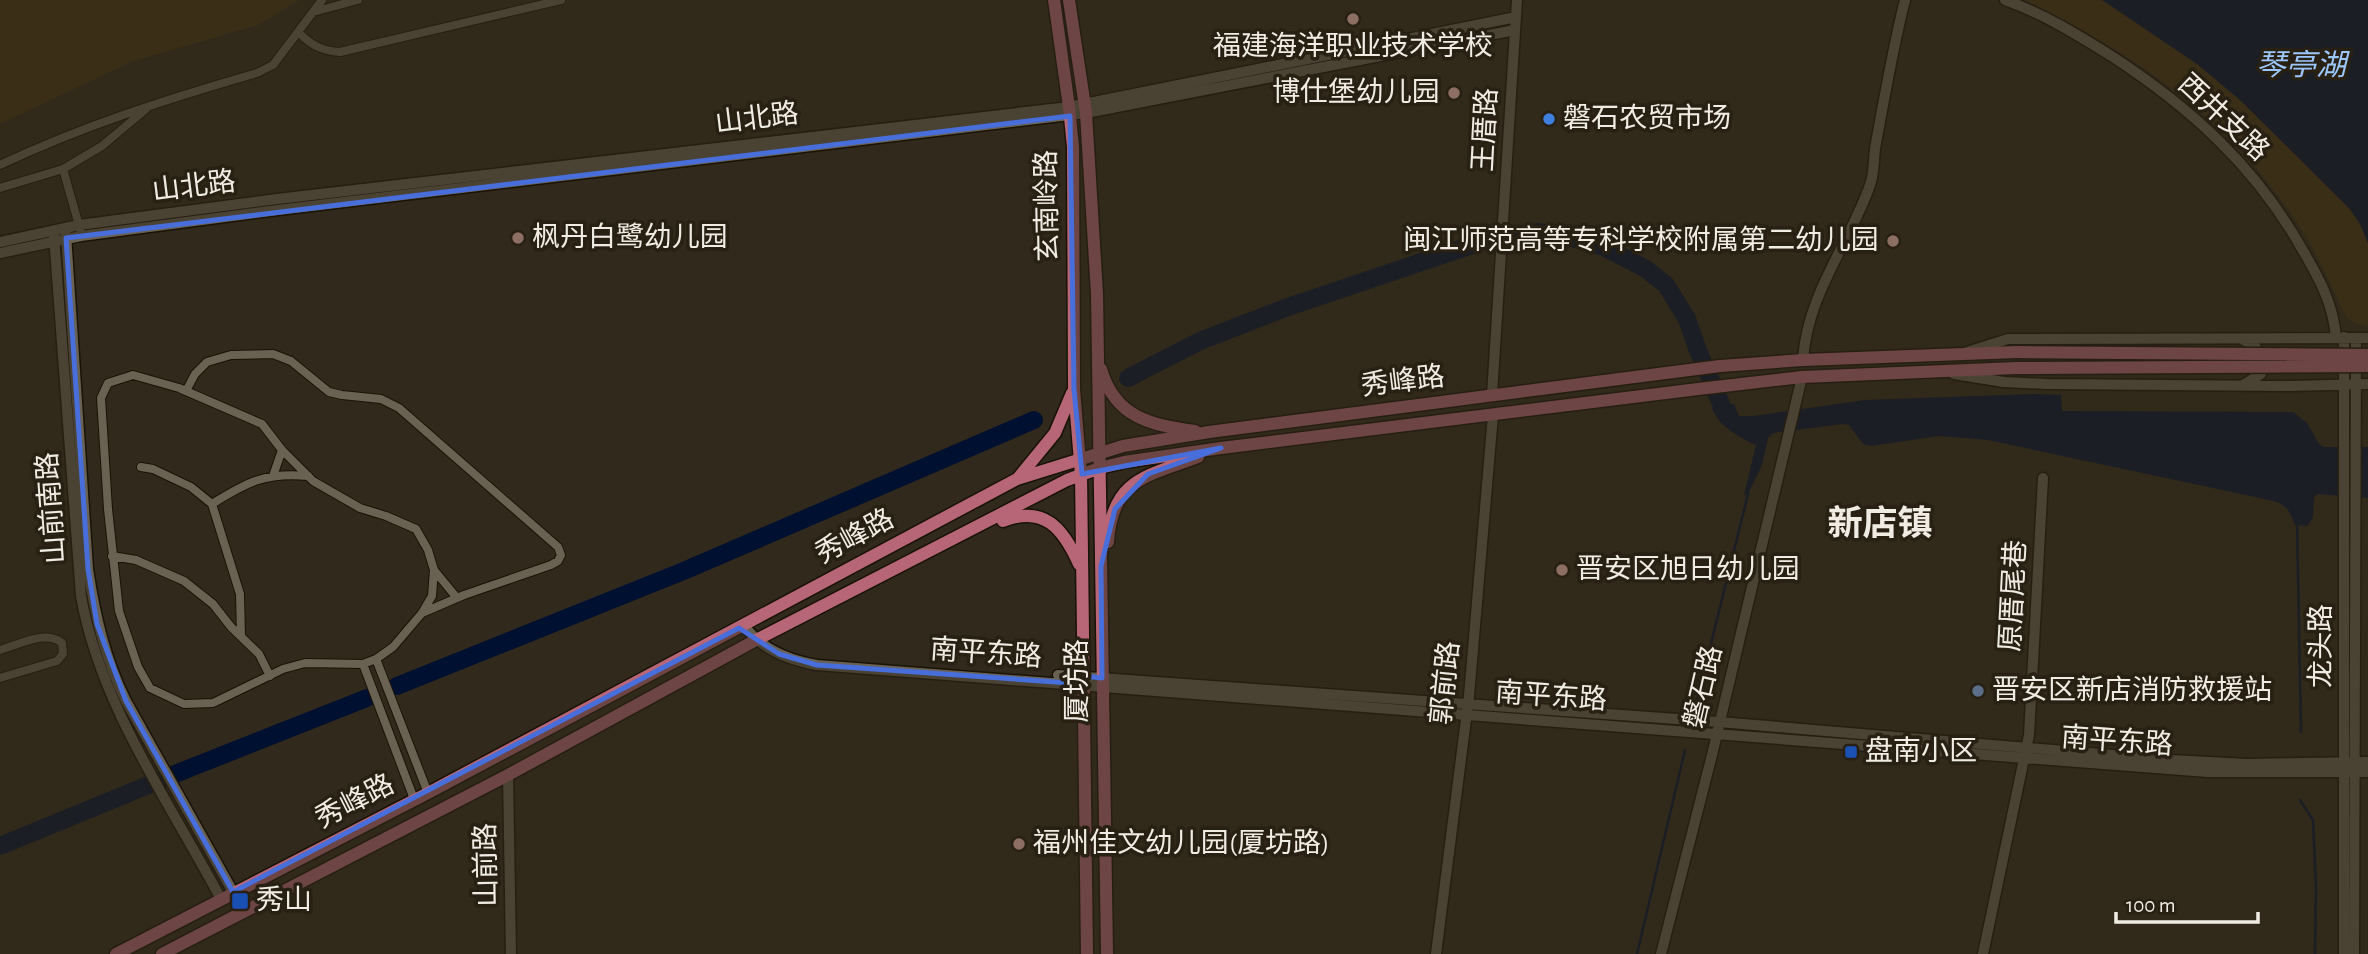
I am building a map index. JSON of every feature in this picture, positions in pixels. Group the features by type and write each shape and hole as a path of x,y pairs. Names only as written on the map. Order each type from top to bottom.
{"main road":[{"name":"玄南岭路","path":"1054,0 1070,111 1073,158 1074,390 1070,415"},
{"name":"玄南岭路","path":"1069,0 1085,109 1097,294 1098,407"},
{"name":"王厝路","path":"1492,395 1517,0"},
{"path":"1803,360 1804,334 1814,304 1860,210 1872,179 1875,149 1905,0"},
{"name":"西井支路","path":"2005,0 2053,21 2131,69 2192,114 2242,163 2294,233 2323,287 2340,337"},
{"name":"山北路","path":"1085,109 1516,17"},
{"name":"山北路","path":"0,242 277,199 1085,109 1515,30"},
{"name":"山北路","path":"0,253 60,234"},
{"name":"山前南路","path":"60,234 88,569 104,648 118,687 233,892"},
{"name":"山前南路","path":"60,234 84,613 103,675 149,770 221,900"},
{"path":"2237,337 2254,345 2264,360 2262,373 2243,385"},
{"name":"龙头路","path":"2340,337 2357,384 2351,438 2350,516 2350,767 2354,954"},
{"path":"1934,371 2004,382 2047,384 2357,384 2362,338 2008,339 1964,353"},
{"name":"秀峰路","path":"116,954 428,793 1017,479 1100,451 1209,432 1720,366 2017,352 2368,355"},
{"path":"1097,354 1106,384 1129,412 1153,424 1209,432"},
{"name":"秀峰路","path":"162,954 508,775 760,638 1081,474 1100,468 1221,448 1802,377 2016,368 2368,366"},
{"name":"磐石路","path":"1661,954 1802,377"},
{"name":"厦坊路","path":"1098,407 1107,954"},
{"path":"1017,479 1070,415"},
{"name":"厦坊路","path":"1070,415 1080,457 1081,474 1087,954"},
{"name":"郭前路","path":"1436,954 1467,709 1493,415"},
{"path":"1101,566 1108,544 1111,517 1127,491 1155,470 1221,448"},
{"name":"原厝尾巷","path":"1983,954 2030,721 2043,478"},
{"path":"972,530 1015,516 1042,518 1065,536 1081,569"},
{"name":"南平东路","path":"748,623 760,638 793,660 817,665 1084,680 1718,727 2025,753 2350,767 2368,772"},
{"name":"南平东路","path":"2350,767 2368,762"},
{"name":"龙头路","path":"2344,954 2350,767"},
{"name":"山前路","path":"508,775 511,954"}],"street":[{"path":"0,165 75,133 273,65 322,0"},
{"path":"313,12 358,0"},
{"path":"298,32 325,51 340,52 561,0"},
{"path":"0,188 63,169 102,146 150,106"},
{"path":"63,169 80,230"},
{"path":"186,391 195,374 207,362 231,355 273,354 291,361 329,392 341,396 381,399 400,408 558,547 561,555 551,565 422,613"},
{"path":"133,375 186,391 262,424 282,450 313,481 360,508 416,529 428,550 434,570 432,596 422,613 393,647 376,659 363,664 305,663 213,703 184,704 150,688 138,667 119,611 112,556 101,398 104,387 113,380 133,375"},
{"path":"273,476 282,450"},
{"path":"141,467 153,469 191,487 212,504 240,594 241,636"},
{"path":"212,504 244,484 281,474 308,476"},
{"path":"112,556 136,560 184,581 213,604 259,654 270,676"},
{"path":"434,570 457,598"},
{"path":"0,650 46,636 56,637 62,643 63,654 57,661 0,678"},
{"path":"376,659 428,793"},
{"path":"363,664 414,799"}],"highlighted area":[{"path":"1070,116 1074,389 1082,474 1221,448 1148,474 1115,509 1101,566 1102,678 1084,676 1084,684 817,665 779,654 739,628 233,892 126,701 97,624 88,569 66,238"}],"shaded area":[{"path":"0,0 299,0 258,25 131,62 0,124"},
{"path":"2025,0 2102,0 2197,64 2240,100 2349,208 2360,224 2368,243 2368,327 2347,317 2296,221 2257,169 2229,138 2199,110 2134,61"}],"water":[{"name":"琴亭湖","path":"2102,0 2368,0 2368,243 2349,208 2240,100 2197,64"},
{"path":"2061,395 2062,411 2293,412 2307,423 2319,444 2324,447 2368,447 2368,498 2318,494 2314,497 2313,518 2307,526 2295,525 2288,510 2274,501 1988,440 1939,436 1871,446 1863,444 1849,425 1843,424 1773,433 1768,438 1762,465 1748,494 1744,495 1756,445 1736,435 1719,421 1712,408 1734,404 1739,416 1753,416 1865,400"}],"waterway":[{"path":"1128,378 1200,341 1288,307 1484,241 1537,232 1569,237 1604,247 1646,269 1666,285 1687,319 1722,406"},
{"path":"397,686 686,570 1034,420"},
{"path":"1697,700 1748,494"},
{"path":"2297,522 2301,732"},
{"path":"0,846 367,698"},
{"path":"1637,954 1685,750"},
{"path":"2300,800 2313,820 2315,954"}],"place":[{"name":"福建海洋职业技术学校","path":"1353,19"},
{"name":"博仕堡幼儿园","path":"1454,93"},
{"name":"磐石农贸市场","path":"1549,119"},
{"name":"枫丹白鹭幼儿园","path":"518,238"},
{"name":"闽江师范高等专科学校附属第二幼儿园","path":"1893,241"},
{"name":"晋安区旭日幼儿园","path":"1562,570"},
{"name":"晋安区新店消防救援站","path":"1978,691"},
{"name":"盘南小区","path":"1851,752"},
{"name":"福州佳文幼儿园(厦坊路)","path":"1019,844"},
{"name":"秀山","path":"240,901"}],"district":[{"name":"新店镇","path":"1880,524"}]}
